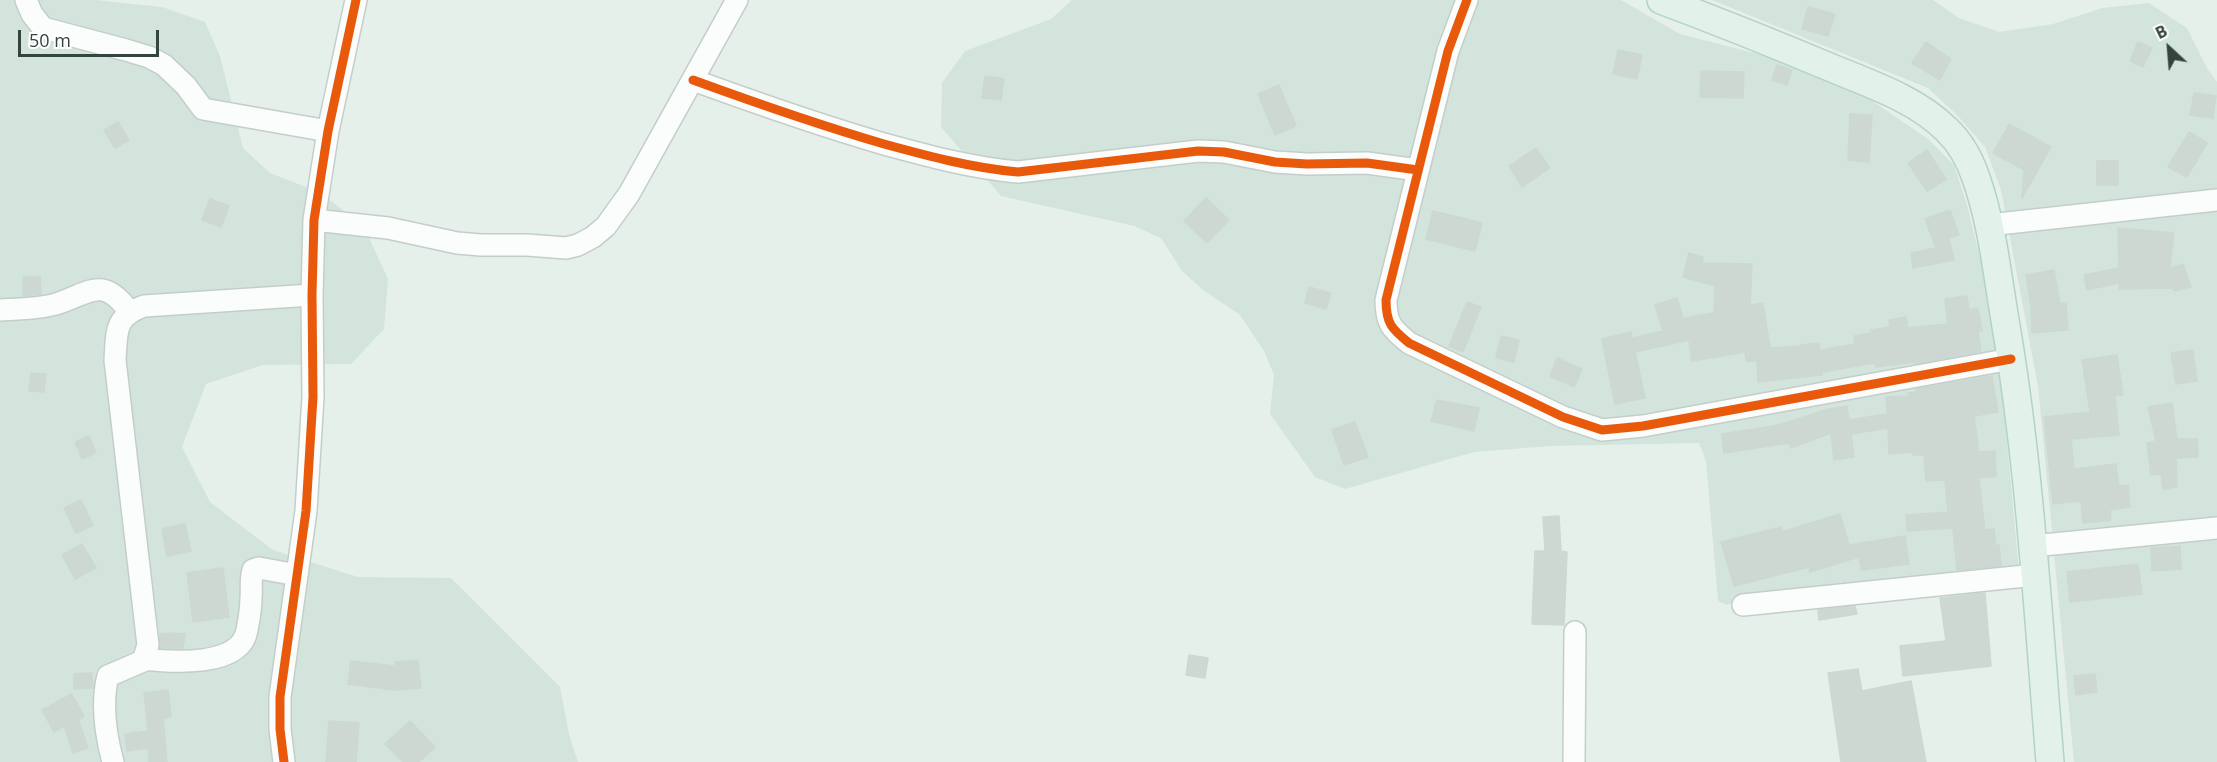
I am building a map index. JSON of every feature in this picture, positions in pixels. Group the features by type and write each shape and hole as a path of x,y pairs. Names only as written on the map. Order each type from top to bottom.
{"main road":[{"path":"1661,0 1867,83 1913,105 1936,119 1957,140 1966,155 1976,178 1989,225 2012,358 2033,546 2050,762"}],"street":[{"path":"26,0 32,14 43,28 149,57 164,65 186,86 202,109 328,131"},
{"path":"284,762 280,729 280,697 306,511 313,397 314,220 328,131 356,0"},
{"path":"314,220 388,228 457,243 566,248 578,245 593,237 606,226 630,194 737,0"},
{"path":"1467,0 1448,51 1386,300 1386,316 1393,329 1409,343 1563,417 1602,430 1643,426 2012,358"},
{"path":"693,80 811,123 960,164 989,169 1018,172 1198,151 1224,152 1275,162 1367,163 1418,170"},
{"path":"1989,225 2217,200"},
{"path":"0,310 56,304 92,290 111,292 120,299 129,312"},
{"path":"144,659 148,645 115,360 120,322 129,312 144,306 312,295"},
{"path":"2033,546 2217,528"},
{"path":"112,762 106,728 105,687 108,676 144,659 186,663 213,658 230,651 240,645 247,634 253,570 259,568 297,575"},
{"path":"1743,605 2035,575"},
{"path":"1574,762 1575,632"}],"shaded area":[{"path":"0,0 96,0 162,7 205,22 220,56 243,148 270,173 319,192 363,225 388,279 384,329 351,364 263,365 206,384 182,447 210,502 273,550 358,577 451,578 560,687 569,734 578,762 0,762"},
{"path":"1072,0 1621,0 1680,34 1793,63 1871,100 1928,139 1954,165 1967,205 1988,290 2005,421 2019,571 1743,598 1727,605 1718,601 1706,461 1699,443 1551,446 1474,452 1345,489 1315,477 1270,414 1274,375 1264,351 1240,315 1203,290 1182,271 1161,238 1134,226 1001,196 941,127 942,83 965,51 1051,19"},
{"path":"1712,0 1933,0 1959,18 1999,32 2053,24 2102,8 2149,3 2187,28 2207,68 2217,82 2217,762 2074,762 2038,386 2001,190 1985,147 1957,115 1928,88"}],"building":[{"path":"1808,7 1835,14 1828,36 1802,29"},
{"path":"1926,42 1951,59 1940,80 1912,63"},
{"path":"2138,42 2152,48 2143,67 2130,61"},
{"path":"1618,50 1642,55 1637,79 1613,74"},
{"path":"1777,65 1792,70 1787,85 1772,80"},
{"path":"1701,71 1744,72 1743,98 1700,97"},
{"path":"985,76 1004,79 1001,100 982,98"},
{"path":"1279,85 1296,126 1275,135 1258,94"},
{"path":"2194,93 2216,96 2213,118 2190,115"},
{"path":"1850,114 1872,115 1869,162 1848,160"},
{"path":"118,122 129,140 115,148 104,130"},
{"path":"2009,124 2051,147 2022,198 2024,170 1993,153"},
{"path":"2189,132 2207,143 2187,177 2168,167"},
{"path":"1536,148 1550,168 1522,187 1509,166"},
{"path":"1927,150 1946,179 1927,191 1908,163"},
{"path":"2097,161 2118,161 2118,185 2097,185"},
{"path":"1206,198 1229,220 1207,243 1184,221"},
{"path":"210,199 229,206 221,227 202,220"},
{"path":"1950,210 1959,235 1949,238 1954,260 1913,268 1911,253 1936,248 1925,219"},
{"path":"1433,211 1482,223 1475,251 1426,239"},
{"path":"2118,228 2174,233 2170,268 2183,264 2191,287 2174,291 2173,288 2119,289 2119,283 2087,290 2084,275 2119,268"},
{"path":"1689,253 1703,257 1702,263 1752,264 1750,305 1763,303 1770,348 1819,343 1820,350 1855,344 1854,336 1890,327 1889,320 1906,317 1908,328 1948,324 1945,299 1967,296 1969,310 1978,308 1982,331 1978,331 1981,351 1914,364 1914,362 1876,367 1875,363 1822,372 1822,375 1758,382 1757,361 1746,361 1745,352 1692,361 1689,340 1635,352 1645,398 1615,404 1602,339 1631,332 1632,338 1663,331 1655,305 1677,298 1683,318 1714,313 1715,286 1683,277"},
{"path":"2054,270 2060,304 2066,303 2068,330 2032,333 2026,275"},
{"path":"23,277 40,277 41,294 23,296"},
{"path":"1309,287 1331,293 1326,309 1305,303"},
{"path":"1467,302 1481,307 1463,352 1449,346"},
{"path":"1501,336 1519,340 1514,362 1496,358"},
{"path":"2193,350 2197,381 2176,384 2171,353"},
{"path":"2117,355 2123,395 2115,396 2119,435 2071,439 2074,469 2116,464 2119,486 2128,485 2130,507 2110,510 2111,520 2083,523 2081,501 2053,504 2044,417 2090,412 2082,360"},
{"path":"1557,358 1582,369 1574,387 1550,376"},
{"path":"31,373 46,374 44,392 29,391"},
{"path":"1992,376 1998,412 1974,416 1979,452 1995,451 1996,476 1979,478 1985,530 1994,529 1996,546 1999,545 2001,566 1957,570 1953,528 1907,531 1906,515 1948,512 1945,480 1926,481 1924,455 1913,455 1912,452 1889,454 1888,428 1851,434 1854,457 1834,460 1831,433 1791,448 1789,443 1724,453 1722,434 1779,425 1828,409 1847,406 1849,420 1887,414 1886,397 1909,396 1908,393 1917,392 1916,389"},
{"path":"1437,400 1479,408 1474,431 1431,421"},
{"path":"2172,403 2177,439 2197,439 2198,457 2176,458 2177,487 2163,489 2161,474 2151,475 2147,443 2156,441 2148,407"},
{"path":"1355,422 1368,457 1344,465 1332,430"},
{"path":"89,436 96,453 82,459 75,442"},
{"path":"81,500 93,525 76,533 64,508"},
{"path":"1840,514 1849,545 1905,536 1909,564 1861,570 1859,557 1810,572 1809,567 1734,586 1721,542 1781,527 1782,532"},
{"path":"1559,516 1561,551 1567,552 1564,625 1532,624 1535,551 1545,551 1543,517"},
{"path":"185,524 191,551 167,556 162,529"},
{"path":"82,544 96,568 75,579 62,555"},
{"path":"2180,546 2181,569 2152,571 2151,548"},
{"path":"2138,564 2142,594 2070,602 2067,572"},
{"path":"223,568 229,617 193,622 187,573"},
{"path":"1985,593 1991,666 1903,676 1900,646 1946,641 1940,598"},
{"path":"1855,606 1857,614 1819,620 1818,610"},
{"path":"160,634 185,634 183,648 160,648"},
{"path":"1189,655 1208,658 1205,678 1186,675"},
{"path":"418,660 421,688 395,690 348,684 351,661 395,666 395,662"},
{"path":"1858,669 1862,691 1911,681 1926,762 1841,762 1828,673"},
{"path":"92,673 93,688 74,689 74,674"},
{"path":"2095,674 2097,692 2076,695 2074,676"},
{"path":"168,690 171,717 163,718 167,762 149,762 148,748 127,751 125,734 148,731 144,693"},
{"path":"72,694 84,716 78,719 88,748 73,753 64,726 54,732 42,710"},
{"path":"329,721 359,723 356,762 326,762"},
{"path":"410,721 435,747 419,762 403,762 385,744"}],"cycle path":[{"path":"284,762 280,729 280,697 306,511 313,397 314,220 328,131 356,0"},
{"path":"1467,0 1448,51 1386,300 1387,315 1391,325 1409,343 1563,417 1602,430 1643,426 2011,359"},
{"path":"693,80 884,144 984,168 1018,172 1198,151 1224,152 1275,162 1367,163 1418,170"}]}
